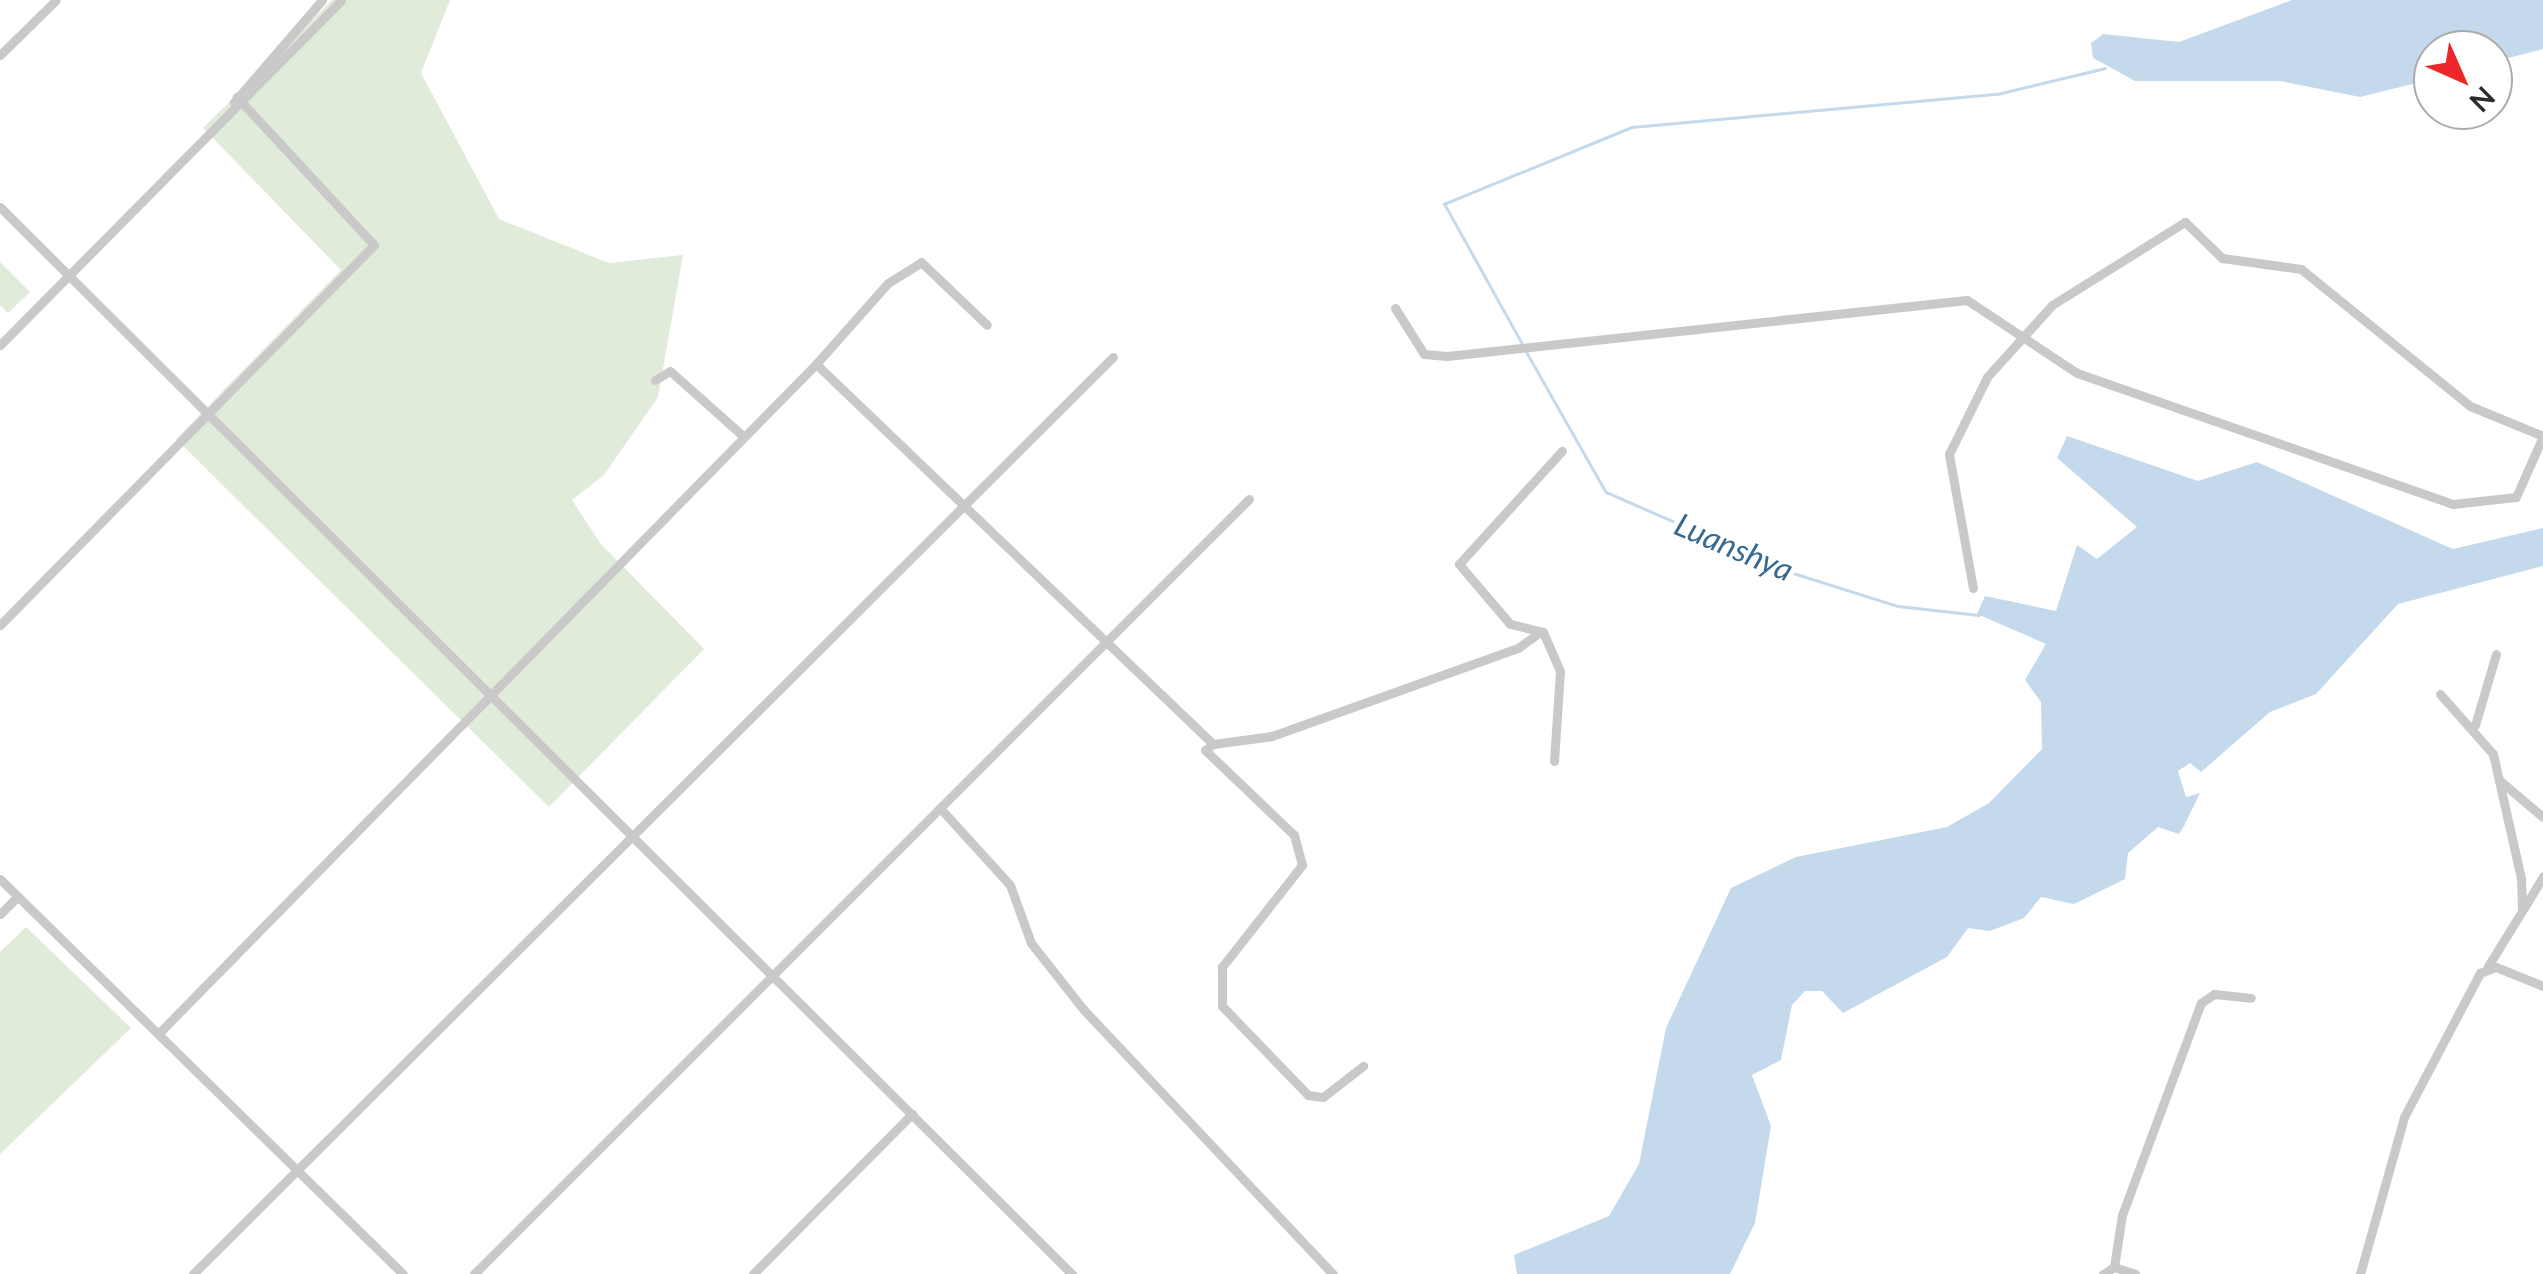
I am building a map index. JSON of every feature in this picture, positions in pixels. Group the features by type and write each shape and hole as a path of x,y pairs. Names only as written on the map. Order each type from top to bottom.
{"street":[{"path":"0,55 56,0"},
{"path":"239,99 341,0"},
{"path":"0,345 229,114 320,1 329,12"},
{"path":"0,625 374,245 239,99"},
{"path":"0,207 209,410 1072,1274"},
{"path":"1395,308 1432,356 1966,300 2021,332 2077,373 2305,445 2452,504 2516,497 2543,436 2470,406 2385,346 2301,269 2222,258 2185,222 2021,332 1950,454 1973,588"},
{"path":"158,1034 816,364 888,283 921,262 987,325"},
{"path":"193,1274 1113,357"},
{"path":"816,364 1105,646 1213,744"},
{"path":"655,380 670,371 743,436"},
{"path":"1554,761 1560,670 1540,632 1510,624 1459,564 1562,450"},
{"path":"474,1274 1249,498"},
{"path":"1362,1066 1323,1097 1308,1095 1222,1006 1222,967 1302,865 1294,835 1205,750 1213,744 1272,736 1518,648 1540,632"},
{"path":"2475,726 2496,654"},
{"path":"2440,694 2475,726 2499,780 2522,910"},
{"path":"2499,780 2543,817"},
{"path":"940,808 1010,885 1031,942 1084,1010 1333,1274"},
{"path":"2360,1274 2404,1116 2543,876"},
{"path":"0,879 403,1274"},
{"path":"0,914 17,897"},
{"path":"2488,966 2543,986"},
{"path":"2103,1274 2114,1267 2122,1215 2201,1003 2214,994 2251,998"},
{"path":"753,1274 912,1114"},
{"path":"2114,1267 2135,1274"}],"green space":[{"path":"332,0 450,0 421,73 499,219 609,263 683,255 658,397 604,475 572,500 600,543 704,649 549,807 176,439 341,270 203,128"},
{"path":"0,262 30,292 8,313 0,305"},
{"path":"26,927 131,1028 0,1154 0,952"}],"water":[{"path":"2292,0 2543,0 2543,49 2513,57 2513,30 2413,30 2413,84 2360,97 2280,81 2135,81 2093,58 2091,43 2103,34 2179,42"},
{"path":"2067,436 2198,481 2257,462 2453,549 2543,528 2543,566 2398,604 2316,694 2270,712 2201,772 2190,763 2178,771 2186,797 2200,793 2184,826 2179,834 2158,827 2128,853 2125,879 2074,904 2041,897 2024,918 1990,931 1968,928 1947,957 1843,1013 1822,991 1805,991 1792,1005 1781,1060 1752,1075 1771,1126 1755,1223 1730,1274 1517,1274 1514,1255 1609,1216 1639,1164 1666,1028 1731,888 1796,857 1947,827 1989,803 2042,749 2041,702 2025,680 2046,644 1977,614 1985,596 2056,611 2077,545 2097,559 2137,527 2057,458"}],"waterway":[{"name":"Luanshya","path":"1522,344 1444,204 1632,127 1997,94 2105,68"},
{"name":"Luanshya","path":"1526,351 1606,492 1790,572 1898,606 1978,615"}]}
